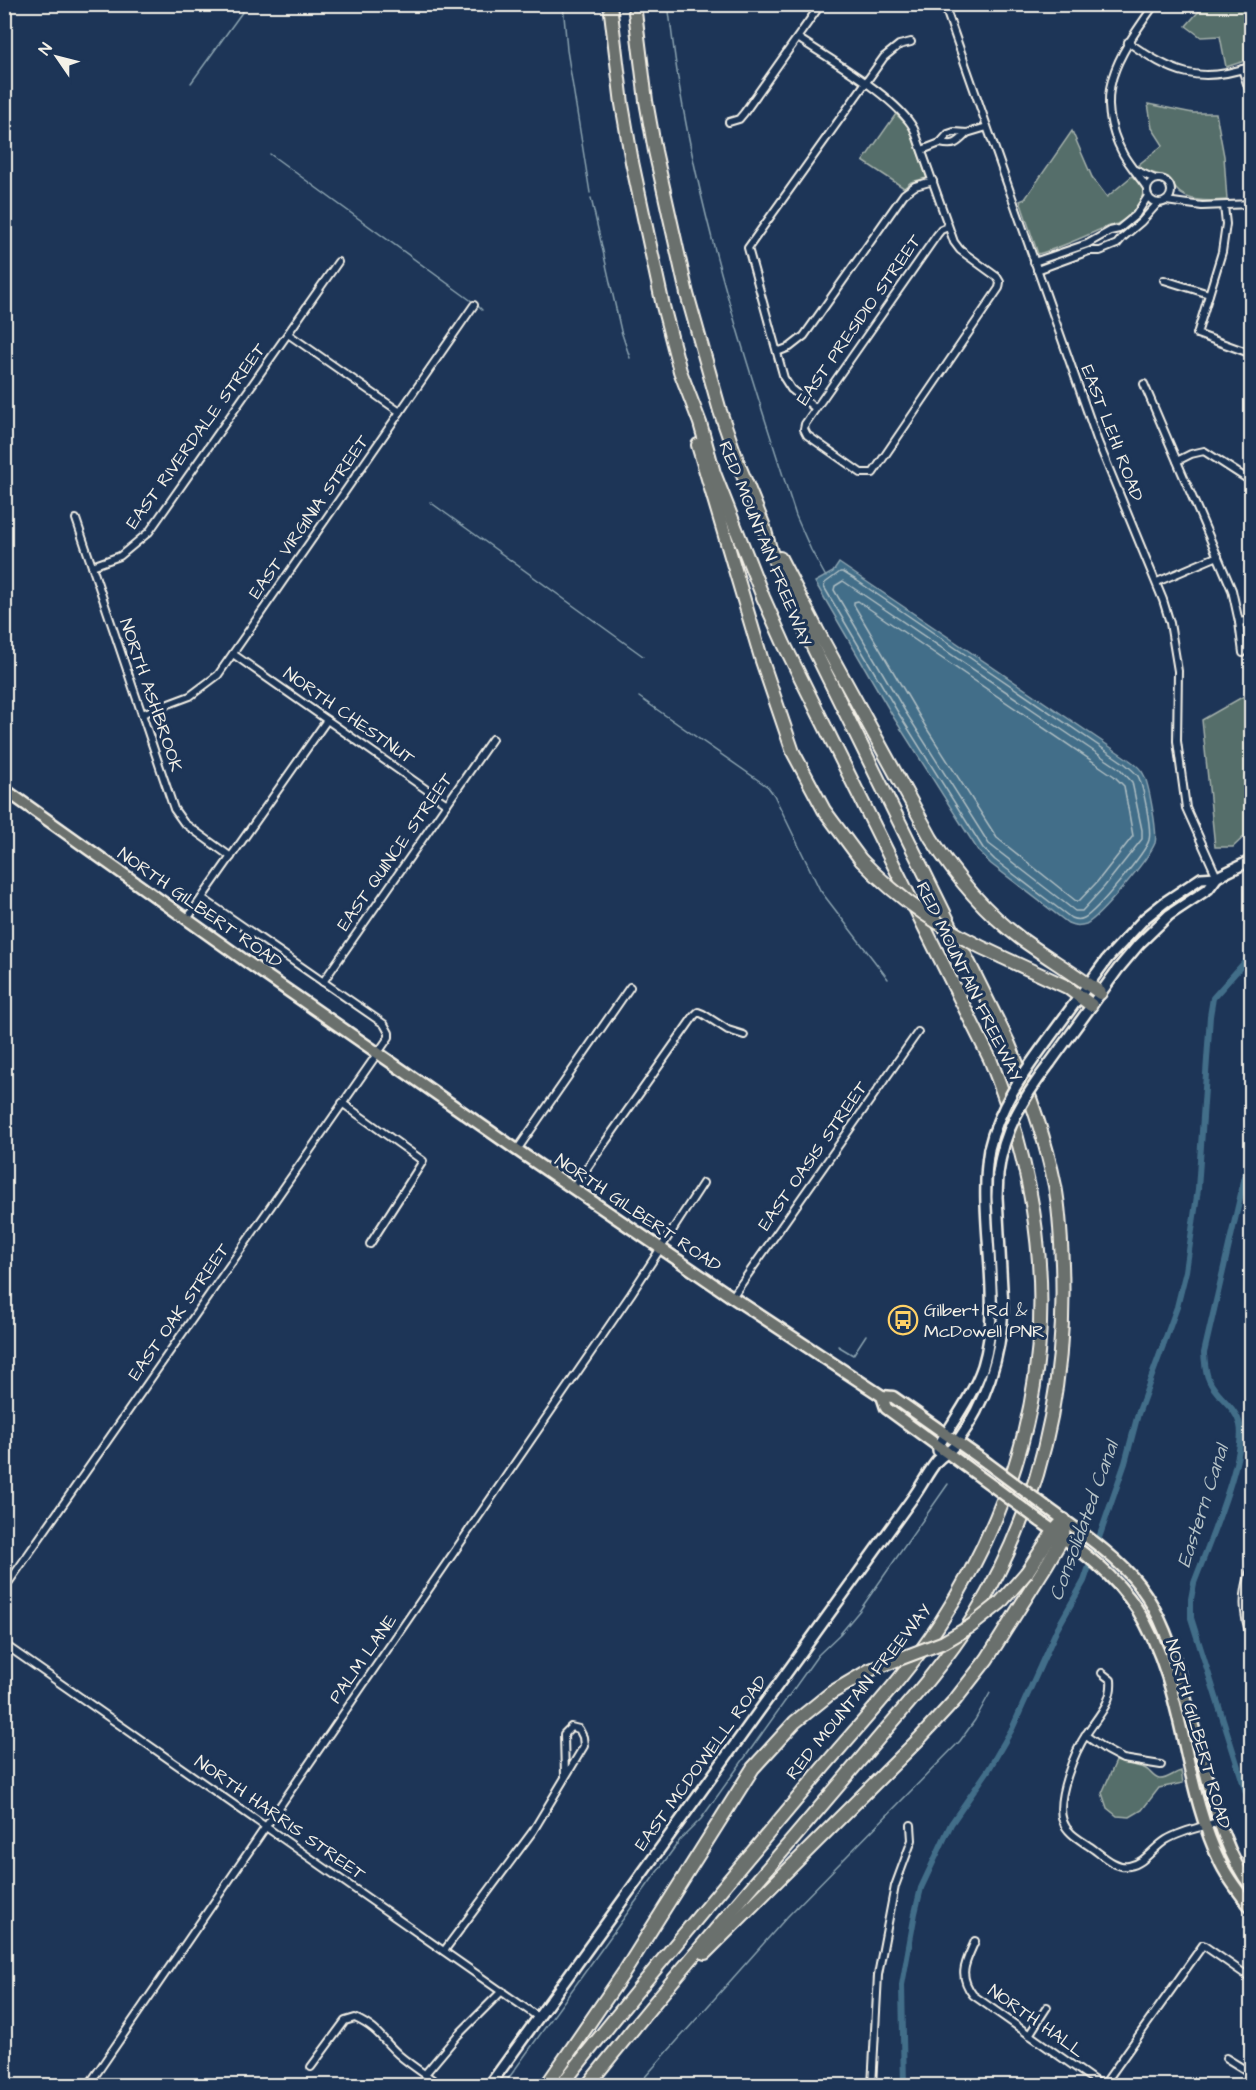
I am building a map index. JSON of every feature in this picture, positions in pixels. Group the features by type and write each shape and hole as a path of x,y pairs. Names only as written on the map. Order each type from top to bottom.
{"highway":[{"name":"RED MOUNTAIN FREEWAY","path":"561,2085 938,1626 982,1551 1019,1455 1033,1395 1041,1315 1039,1245 1029,1185 1000,1084 986,1050 771,616 714,473 700,423 680,371 663,306 632,162 620,94 610,4"},
{"name":"RED MOUNTAIN FREEWAY","path":"587,2085 917,1694 973,1617 1001,1563 1029,1497 1052,1415 1060,1357 1064,1293 1060,1222 1055,1187 1033,1104 1008,1042 807,635 771,552 720,411 687,294 655,152 634,4"},
{"path":"680,371 705,474 762,661 793,752 824,810 861,860 889,887 927,917 965,941 1067,987 1091,1005"},
{"path":"763,525 822,640 946,863 982,904 1007,928 1100,993"},
{"path":"633,2028 655,2010 721,1937 955,1700 1003,1635 1064,1520"},
{"path":"546,2085 625,1971 753,1768 795,1722 831,1693 870,1670 944,1642 971,1626 1000,1603 1058,1534"}],"main road":[{"name":"NORTH GILBERT ROAD","path":"4,789 187,920 732,1297 882,1396 893,1396 1064,1520 1108,1556 1140,1586 1167,1636 1218,1822 1234,1860 1251,1888"},
{"name":"EAST MCDOWELL ROAD","path":"938,1447 970,1395 986,1352 990,1307 985,1201 989,1149 993,1132 1007,1100 1047,1041 1116,948 1145,918 1202,878 1217,877 1251,860"},
{"name":"EAST MCDOWELL ROAD","path":"489,2085 943,1456 958,1442 990,1383 1000,1344 1003,1307 997,1197 998,1174 1012,1120 1026,1094 1128,957 1152,931 1187,902 1208,889 1217,877"},
{"name":"NORTH GILBERT ROAD","path":"882,1396 886,1408 938,1447 943,1456 982,1478 1083,1552 1105,1571 1136,1607 1160,1653 1206,1826 1229,1878 1251,1909"}],"street":[{"path":"729,122 739,119 744,113 821,4"},
{"name":"EAST LEHI ROAD","path":"944,4 1098,442 1156,582 1170,623 1178,671 1177,741 1186,808 1217,877"},
{"path":"1155,4 1128,42 1113,73 1110,108 1117,142 1147,188 1148,196 1152,201 1158,203 1186,202 1202,206 1251,204"},
{"path":"798,38 865,83 904,114 914,129 948,227"},
{"path":"815,408 791,389 784,378 748,248 889,52 899,45 911,42"},
{"path":"1128,42 1162,65 1180,71 1212,75 1251,66"},
{"path":"1242,69 1251,98"},
{"path":"922,150 940,143 948,134 954,132 966,134 987,127"},
{"path":"940,143 951,146 958,144 966,134"},
{"path":"1134,170 1166,181 1171,190 1186,202"},
{"path":"1147,188 1155,179"},
{"path":"777,352 790,347 804,336 904,194 915,186 933,181"},
{"path":"1166,201 1171,190"},
{"path":"1034,262 1087,244 1100,235 1119,229 1142,208 1148,196"},
{"path":"1036,270 1089,251 1106,249 1117,244 1158,203"},
{"path":"1224,206 1225,237 1197,334 1251,354"},
{"name":"EAST PRESIDIO STREET","path":"948,227 960,250 997,277 1000,282 999,288 873,473 861,473 807,435 804,429 805,424 815,408 937,235 948,227"},
{"path":"1100,235 1106,249"},
{"name":"EAST RIVERDALE STREET","path":"92,566 120,556 149,532 338,262"},
{"path":"1164,280 1209,294"},
{"name":"EAST VIRGINIA STREET","path":"142,714 190,696 218,675 474,305"},
{"path":"288,334 400,412"},
{"path":"1144,384 1232,590 1243,653"},
{"path":"1178,461 1191,454 1204,451 1251,482"},
{"name":"NORTH ASHBROOK","path":"76,519 178,817 190,829 231,856"},
{"path":"1156,582 1218,556"},
{"path":"1239,622 1251,620"},
{"name":"NORTH CHESTNUT","path":"233,654 447,804"},
{"path":"187,920 327,720"},
{"name":"EAST QUINCE STREET","path":"323,982 492,739"},
{"name":"NORTH GILBERT ROAD","path":"202,898 384,1024 389,1034 378,1052"},
{"path":"517,1150 630,987"},
{"path":"573,1188 693,1016 698,1012 728,1030 744,1035"},
{"name":"EAST OASIS STREET","path":"732,1297 918,1032"},
{"name":"EAST OAK STREET","path":"4,1589 378,1052"},
{"path":"342,1103 423,1161 370,1244"},
{"name":"PALM LANE","path":"88,2085 631,1294 704,1183"},
{"path":"1251,1566 1244,1589 1243,1608 1251,1641"},
{"name":"NORTH HARRIS STREET","path":"4,1644 538,2017"},
{"path":"1102,1673 1111,1680 1112,1692 1085,1735 1068,1774 1061,1810 1068,1831 1113,1863 1123,1867 1140,1862 1166,1840 1218,1822"},
{"path":"444,1951 533,1831 584,1746 579,1730 571,1727 564,1734 565,1777"},
{"path":"1085,1735 1123,1759 1161,1765"},
{"path":"872,2085 878,1975 895,1886 912,1840 911,1825"},
{"name":"NORTH HALL","path":"975,1941 964,1973 965,1985 973,1995 1102,2085"},
{"path":"1102,2085 1203,1945 1251,1979"},
{"path":"425,2074 457,2036 502,1991"},
{"path":"1029,2035 1047,2007"},
{"path":"311,2067 345,2021 356,2018 368,2024 398,2054 442,2085"},
{"path":"1226,2058 1251,2074"}],"green space":[{"path":"1196,5 1251,5 1251,24 1245,29 1251,41 1251,59 1226,67 1220,36 1201,37 1186,26 1200,10"},
{"path":"1148,104 1193,113 1216,113 1224,156 1227,200 1200,200 1186,197 1176,189 1168,177 1145,171 1138,165 1163,145 1152,128"},
{"path":"896,114 909,127 927,178 911,182 904,188 863,161"},
{"path":"1072,131 1092,177 1107,197 1132,176 1143,188 1143,193 1135,209 1117,224 1038,254 1020,201 1025,199"},
{"path":"1251,692 1251,830 1233,847 1215,847 1202,720"},
{"path":"1116,1761 1144,1768 1159,1779 1181,1771 1183,1783 1159,1788 1142,1810 1130,1817 1117,1816 1107,1808 1102,1793"}],"water":[{"path":"839,563 1143,772 1152,809 1155,843 1124,886 1086,924 1068,923 991,864 979,852 894,718 815,582 833,572"}],"waterway":[{"path":"191,83 248,4"},
{"path":"563,4 567,50 590,193"},
{"path":"668,4 690,144 715,252 796,516 826,577"},
{"path":"270,154 473,302"},
{"path":"591,198 621,331 630,358"},
{"path":"477,305 482,310"},
{"path":"430,502 643,656"},
{"path":"639,697 768,787 820,890 888,979"},
{"name":"Consolidated Canal","path":"904,2086 902,1985 921,1888 951,1824 989,1769 1012,1729 1057,1629 1084,1581 1125,1463 1138,1414 1177,1307 1186,1271 1198,1189 1213,998 1252,954"},
{"name":"Eastern Canal","path":"1252,1146 1204,1353 1208,1377 1216,1392 1238,1418 1241,1439 1232,1479 1194,1583 1191,1599 1191,1618 1252,1811"},
{"path":"838,1346 853,1355 866,1335"},
{"path":"503,2086 680,1840 701,1819 818,1655 860,1610 948,1484"},
{"path":"637,2086 787,1917 960,1741 990,1693"}],"place":[{"name":"Gilbert Rd & McDowell PNR","path":"903,1320"}]}
